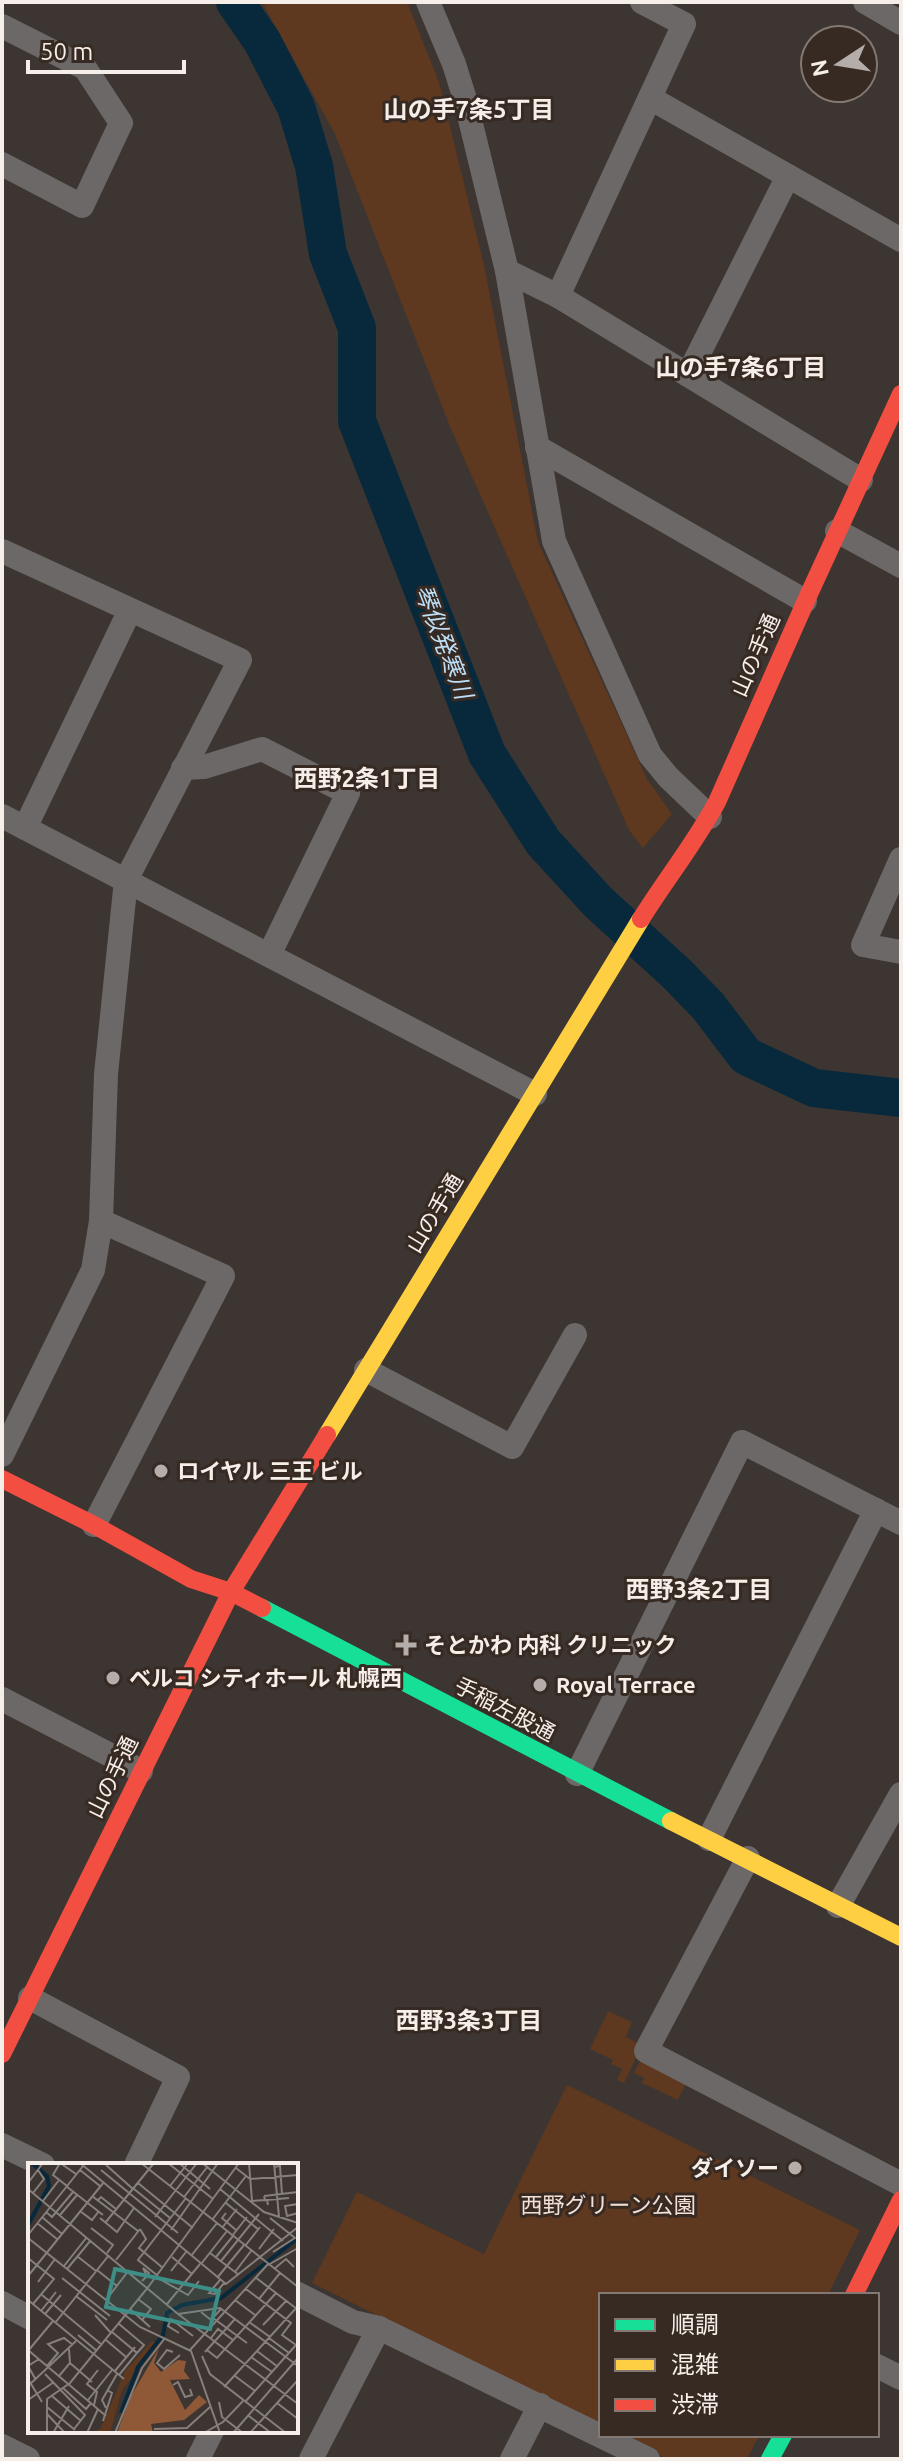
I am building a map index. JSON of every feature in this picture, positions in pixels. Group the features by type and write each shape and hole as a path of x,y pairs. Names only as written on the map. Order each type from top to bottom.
{"main road":[{"name":"山の手通","path":"2,2054 231,1592 667,877 688,853 710,817 901,394"},
{"name":"手稲左股通","path":"2,1479 191,1579 231,1592 577,1774 901,1937"},
{"path":"855,2293 893,2236 901,2200"}],"street":[{"path":"428,2 465,99 507,271 554,541 650,755 710,817"},
{"path":"558,296 684,24 642,2"},
{"path":"865,2 901,23"},
{"path":"2,26 85,68 121,123 82,206 2,164"},
{"path":"650,98 901,240"},
{"path":"688,375 788,176"},
{"path":"507,271 558,296 861,480"},
{"path":"537,447 805,601"},
{"path":"837,531 901,566"},
{"path":"2,551 240,660 126,880 106,1074 101,1221 93,1270 2,1455"},
{"path":"25,828 130,610"},
{"path":"183,768 204,767 262,749 348,793 269,955"},
{"path":"2,816 535,1094"},
{"path":"901,859 863,945 901,952"},
{"path":"94,1525 223,1276 101,1221"},
{"path":"366,1370 512,1447 575,1335"},
{"path":"577,1774 742,1442 901,1523"},
{"path":"709,1839 876,1510"},
{"path":"4,1705 141,1771"},
{"path":"838,1906 901,1794"},
{"path":"748,1858 646,2051 901,2184"},
{"path":"30,1998 178,2077 137,2163"},
{"path":"2,2145 39,2163"},
{"path":"298,2294 353,2322 379,2328 599,2434"},
{"path":"2,2303 28,2317"},
{"path":"311,2459 379,2328"},
{"path":"879,2367 901,2378"},
{"path":"512,2459 540,2405"},
{"path":"198,2459 211,2433"},
{"path":"604,2437 648,2459"},
{"path":"2,2446 28,2459"}],"green space":[{"path":"262,2 407,2 439,82 484,265 538,542 647,779 672,814 643,848 629,830 451,429 335,134"},
{"path":"608,2011 632,2022 626,2037 642,2045 624,2083 617,2080 622,2069 611,2064 613,2060 590,2049"},
{"path":"640,2061 686,2083 678,2100 642,2083 644,2078 634,2073"},
{"name":"西野グリーン公園","path":"567,2085 860,2230 829,2293 599,2293 599,2425 312,2283 357,2192 484,2254"},
{"path":"622,2437 758,2437 747,2459 667,2459"}],"waterway":[{"name":"琴似発寒川","path":"235,2 262,41 296,107 314,166 328,254 357,328 357,421 487,754 543,842 598,902 708,1006 746,1056 814,1088 901,1098"}],"traffic: fast":[{"path":"262,1608 671,1821"},
{"path":"770,2459 782,2437"}],"traffic: slow":[{"path":"327,1435 641,919"},
{"path":"671,1821 901,1937"}],"traffic: jam":[{"path":"641,919 717,802 901,394"},
{"path":"2,1479 191,1579 231,1592 327,1435"},
{"path":"2,2054 231,1592 262,1608"},
{"path":"855,2293 901,2200"}],"place":[{"name":"ロイヤル 三王 ビル","path":"161,1471"},
{"name":"そとかわ 内科 クリニック","path":"406,1645"},
{"name":"ベルコ シティホール 札幌西","path":"113,1678"},
{"name":"Royal Terrace","path":"540,1685"},
{"name":"ダイソー","path":"795,2168"}],"district":[{"name":"山の手7条5丁目","path":"469,110"},
{"name":"山の手7条6丁目","path":"741,368"},
{"name":"西野2条1丁目","path":"367,779"},
{"name":"西野3条2丁目","path":"699,1590"},
{"name":"西野3条3丁目","path":"469,2021"}]}
